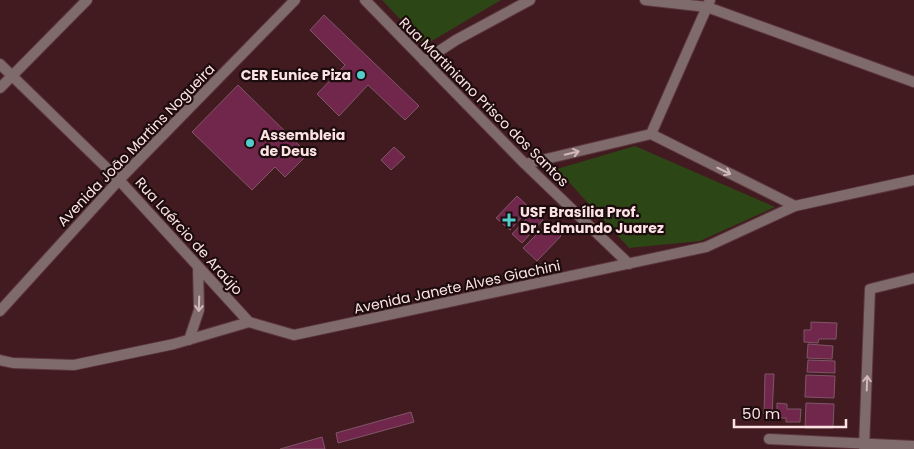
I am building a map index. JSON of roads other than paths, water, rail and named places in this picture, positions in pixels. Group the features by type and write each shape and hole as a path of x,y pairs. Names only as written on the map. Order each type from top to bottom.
{"street":[{"path":"0,88 87,0"},
{"name":"Avenida João Martins Nogueira","path":"0,312 119,180 295,0"},
{"name":"Rua Martiniano Prisco dos Santos","path":"365,0 525,164 629,264"},
{"path":"424,61 456,40 530,0"},
{"path":"646,0 708,4 914,82"},
{"path":"651,134 708,4"},
{"name":"Rua Laércio de Araújo","path":"0,64 119,180 249,322"},
{"path":"525,164 651,134 795,206"},
{"name":"Avenida Janete Alves Giachini","path":"249,322 294,335 629,264 706,247 795,206 914,180"},
{"path":"189,340 199,310 198,266"},
{"path":"864,446 870,288 914,278"},
{"path":"0,360 13,363 74,365 189,340 249,322"},
{"path":"769,439 864,446 914,446"}],"place":[{"name":"CER Eunice Piza","path":"361,75"},
{"name":"Assembleia de Deus","path":"250,143"},
{"name":"USF Brasília Prof. Dr. Edmundo Juarez","path":"509,220"}]}
